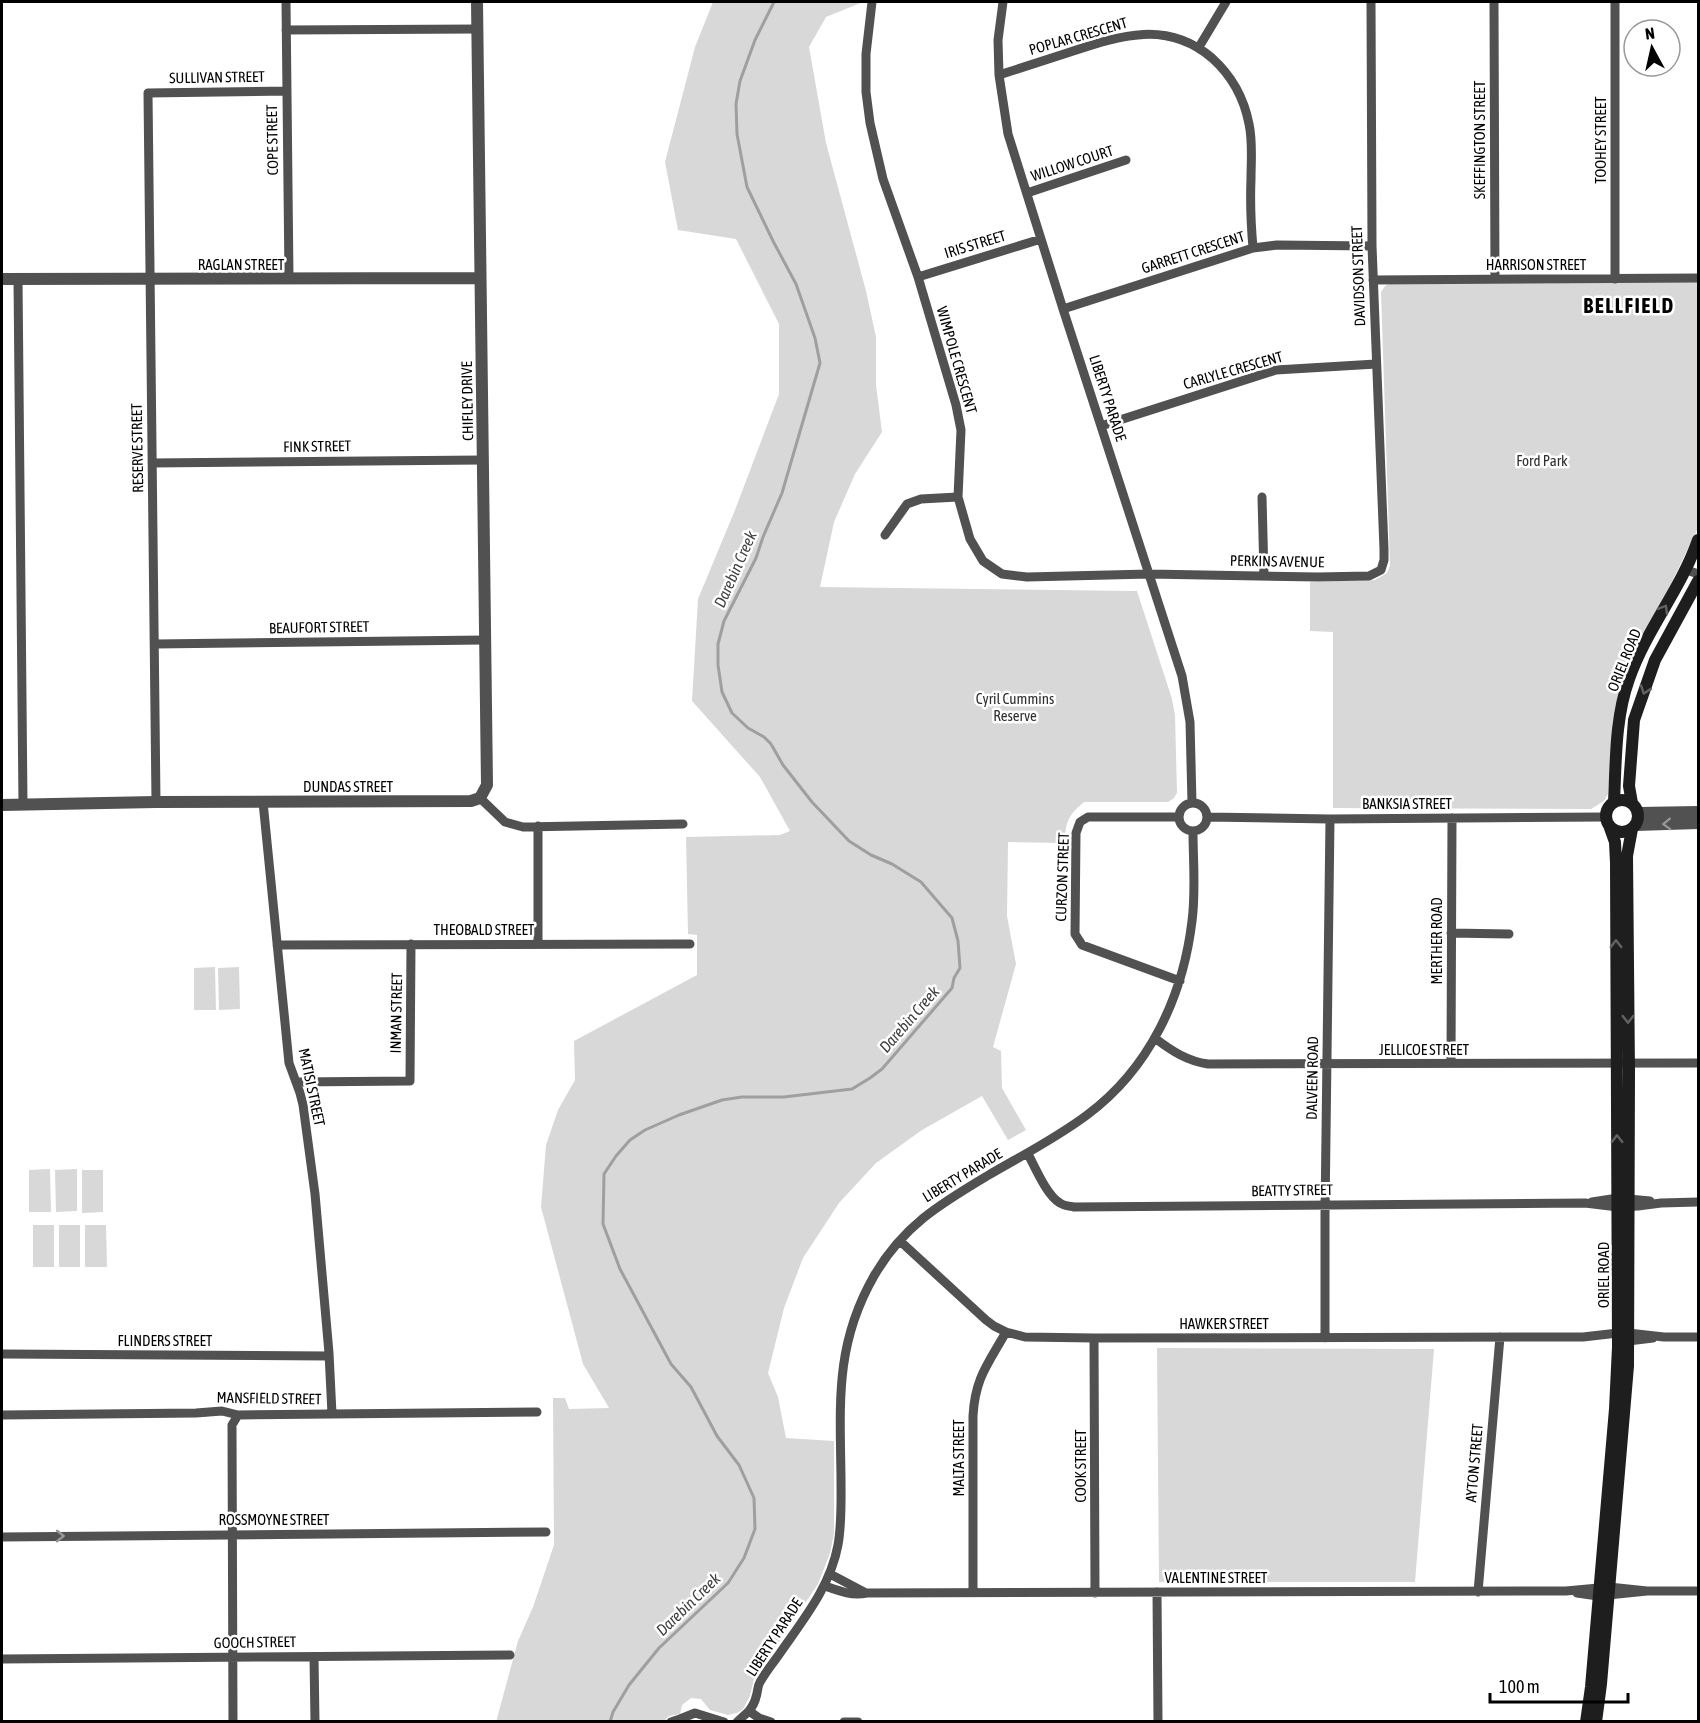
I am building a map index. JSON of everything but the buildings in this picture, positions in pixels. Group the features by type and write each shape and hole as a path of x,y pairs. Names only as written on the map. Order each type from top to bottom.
{"main road":[{"name":"ORIEL ROAD","path":"1614,802 1618,718 1629,679 1646,641 1693,572 1698,540"},
{"name":"ORIEL ROAD","path":"1622,1064 1627,856 1635,818 1629,786 1634,720 1655,660 1698,581"},
{"path":"1626,800 1635,818 1621,833 1615,831 1608,822 1610,805 1614,802 1626,800"},
{"name":"ORIEL ROAD","path":"1596,1722 1601,1684 1615,1400 1623,1337 1622,1064 1615,842 1608,822"},
{"name":"ORIEL ROAD","path":"1586,1722 1604,1592"}],"street":[{"name":"COPE STREET","path":"286,2 289,278"},
{"name":"CHIFLEY DRIVE","path":"477,2 487,785 480,798"},
{"name":"WIMPOLE CRESCENT","path":"872,2 866,54 866,92 870,123 883,179 918,277 956,405 961,430 958,497 970,539 983,561 1002,574 1027,577 1149,574"},
{"name":"LIBERTY PARADE","path":"1003,2 998,40 999,75 1008,134 1182,676 1192,746 1192,803"},
{"path":"1199,47 1226,2"},
{"name":"DAVIDSON STREET","path":"1371,2 1372,246 1384,549"},
{"name":"SKEFFINGTON STREET","path":"1494,2 1494,279"},
{"name":"TOOHEY STREET","path":"1615,2 1615,279"},
{"path":"286,30 478,29"},
{"name":"POPLAR CRESCENT","path":"999,75 1122,36 1144,34 1164,36 1199,47 1223,68 1236,86 1245,105 1251,140 1250,194 1253,248"},
{"name":"SULLIVAN STREET","path":"148,93 287,91"},
{"name":"RESERVE STREET","path":"148,93 156,802"},
{"name":"WILLOW COURT","path":"1027,193 1126,160"},
{"name":"IRIS STREET","path":"918,277 1041,239"},
{"name":"GARRETT CRESCENT","path":"1063,309 1253,248 1277,245 1372,246"},
{"name":"RAGLAN STREET","path":"2,279 480,278"},
{"name":"HARRISON STREET","path":"1373,280 1698,278"},
{"path":"18,279 23,805"},
{"name":"CARLYLE CRESCENT","path":"1101,426 1276,370 1376,364"},
{"name":"FINK STREET","path":"152,463 482,460"},
{"path":"885,535 907,504 921,499 958,497"},
{"path":"1262,497 1264,576"},
{"name":"PERKINS AVENUE","path":"1149,574 1369,576 1381,570 1384,549"},
{"name":"BEAUFORT STREET","path":"155,644 484,640"},
{"path":"480,798 505,822 523,826 683,824"},
{"name":"DUNDAS STREET","path":"2,805 471,801 480,798"},
{"name":"MATISI STREET","path":"263,802 289,1063 300,1093 308,1136 333,1414"},
{"path":"1192,803 1202,805 1208,817 1202,828 1193,831 1184,828 1179,817 1183,807 1192,803"},
{"path":"1635,818 1698,812"},
{"name":"CURZON STREET","path":"1179,817 1088,818 1080,822 1076,833 1075,934 1082,945 1180,981"},
{"name":"BANKSIA STREET","path":"1208,817 1330,819 1405,817 1608,822"},
{"name":"MERTHER ROAD","path":"1450,1064 1452,818"},
{"path":"1635,818 1698,823"},
{"name":"DALVEEN ROAD","path":"1325,1338 1330,819"},
{"path":"538,826 538,944"},
{"name":"LIBERTY PARADE","path":"749,1711 756,1698 760,1681 825,1586 830,1574 840,1533 840,1394 845,1354 863,1296 885,1259 926,1215 950,1197 1028,1154 1089,1114 1123,1081 1156,1039 1180,981 1193,919 1193,831"},
{"path":"1451,933 1509,934"},
{"name":"INMAN STREET","path":"296,1082 410,1081 411,944"},
{"name":"THEOBALD STREET","path":"277,945 690,944"},
{"name":"JELLICOE STREET","path":"1156,1039 1182,1056 1208,1064 1698,1063"},
{"name":"BEATTY STREET","path":"1028,1154 1057,1201 1074,1207 1698,1203"},
{"name":"HAWKER STREET","path":"900,1241 986,1320 1006,1332 1035,1338 1698,1337"},
{"name":"MALTA STREET","path":"973,1592 975,1396 982,1372 1006,1332"},
{"name":"AYTON STREET","path":"1478,1592 1500,1337"},
{"name":"COOK STREET","path":"1094,1338 1095,1593"},
{"name":"FLINDERS STREET","path":"2,1354 329,1356"},
{"name":"MANSFIELD STREET","path":"2,1415 222,1411 238,1415 537,1412"},
{"path":"233,1722 232,1425 238,1415"},
{"name":"ROSSMOYNE STREET","path":"2,1536 546,1532"},
{"name":"VALENTINE STREET","path":"830,1574 867,1593"},
{"name":"VALENTINE STREET","path":"825,1586 845,1593 860,1594 1698,1591"},
{"path":"1157,1592 1158,1722"},
{"name":"GOOCH STREET","path":"2,1659 510,1655"},
{"path":"314,1657 315,1722"},
{"path":"737,1722 749,1711 771,1722"},
{"path":"671,1722 695,1713 724,1722"},
{"path":"844,1722 858,1722"}],"green space":[{"name":"Cyril Cummins Reserve","path":"713,2 863,2 826,17 809,47 826,143 876,337 876,385 882,432 855,474 834,522 820,587 1137,591 1172,699 1175,715 1177,793 1168,802 1084,802 1068,820 1065,843 1008,842 1007,916 1016,964 993,1047 1001,1051 1002,1088 1026,1130 1008,1140 982,1096 922,1130 876,1163 839,1203 803,1258 784,1308 768,1373 778,1397 786,1438 834,1441 834,1534 830,1553 818,1584 754,1679 750,1696 743,1709 728,1715 710,1710 701,1699 691,1698 682,1705 680,1714 669,1716 664,1721 496,1722 518,1641 533,1607 554,1545 553,1398 565,1398 569,1409 609,1408 583,1364 541,1207 546,1145 558,1110 575,1080 574,1041 697,975 697,935 688,934 686,837 780,835 790,831 760,777 692,701 698,599 779,394 779,324 736,239 678,230 665,162 695,47"},
{"name":"Ford Park","path":"1698,281 1698,528 1649,629 1611,753 1608,794 1604,801 1591,809 1333,808 1333,632 1310,631 1310,582 1375,580 1387,573 1390,565 1381,292 1385,286 1391,283"},
{"path":"215,967 216,1010 194,1010 194,968"},
{"path":"239,967 240,1009 219,1010 218,968"},
{"path":"50,1169 51,1212 29,1212 29,1170"},
{"path":"77,1169 77,1211 56,1212 55,1170"},
{"path":"82,1170 103,1170 103,1212 82,1213"},
{"path":"33,1225 54,1225 54,1267 33,1267"},
{"path":"59,1225 80,1225 80,1267 59,1267"},
{"path":"85,1225 106,1225 107,1267 85,1267"},
{"path":"1157,1348 1434,1349 1415,1582 1159,1582"}],"waterway":[{"name":"Darebin Creek","path":"610,1722 613,1712 629,1685 659,1648 728,1583 744,1558 755,1529 754,1498 739,1465 717,1436 691,1387 671,1364 620,1269 603,1224 604,1174 630,1140 645,1130 722,1100 742,1097 784,1097 852,1089 882,1069 952,988 954,978 960,968 958,941 952,918 921,882 849,841 812,802 783,765 771,744 732,713 722,692 718,644 724,621 756,558 782,493 820,363 815,338 796,284 747,187 737,134 736,104 740,81 755,40 774,2"}],"district":[{"name":"BELLFIELD","path":"1629,305"}]}
